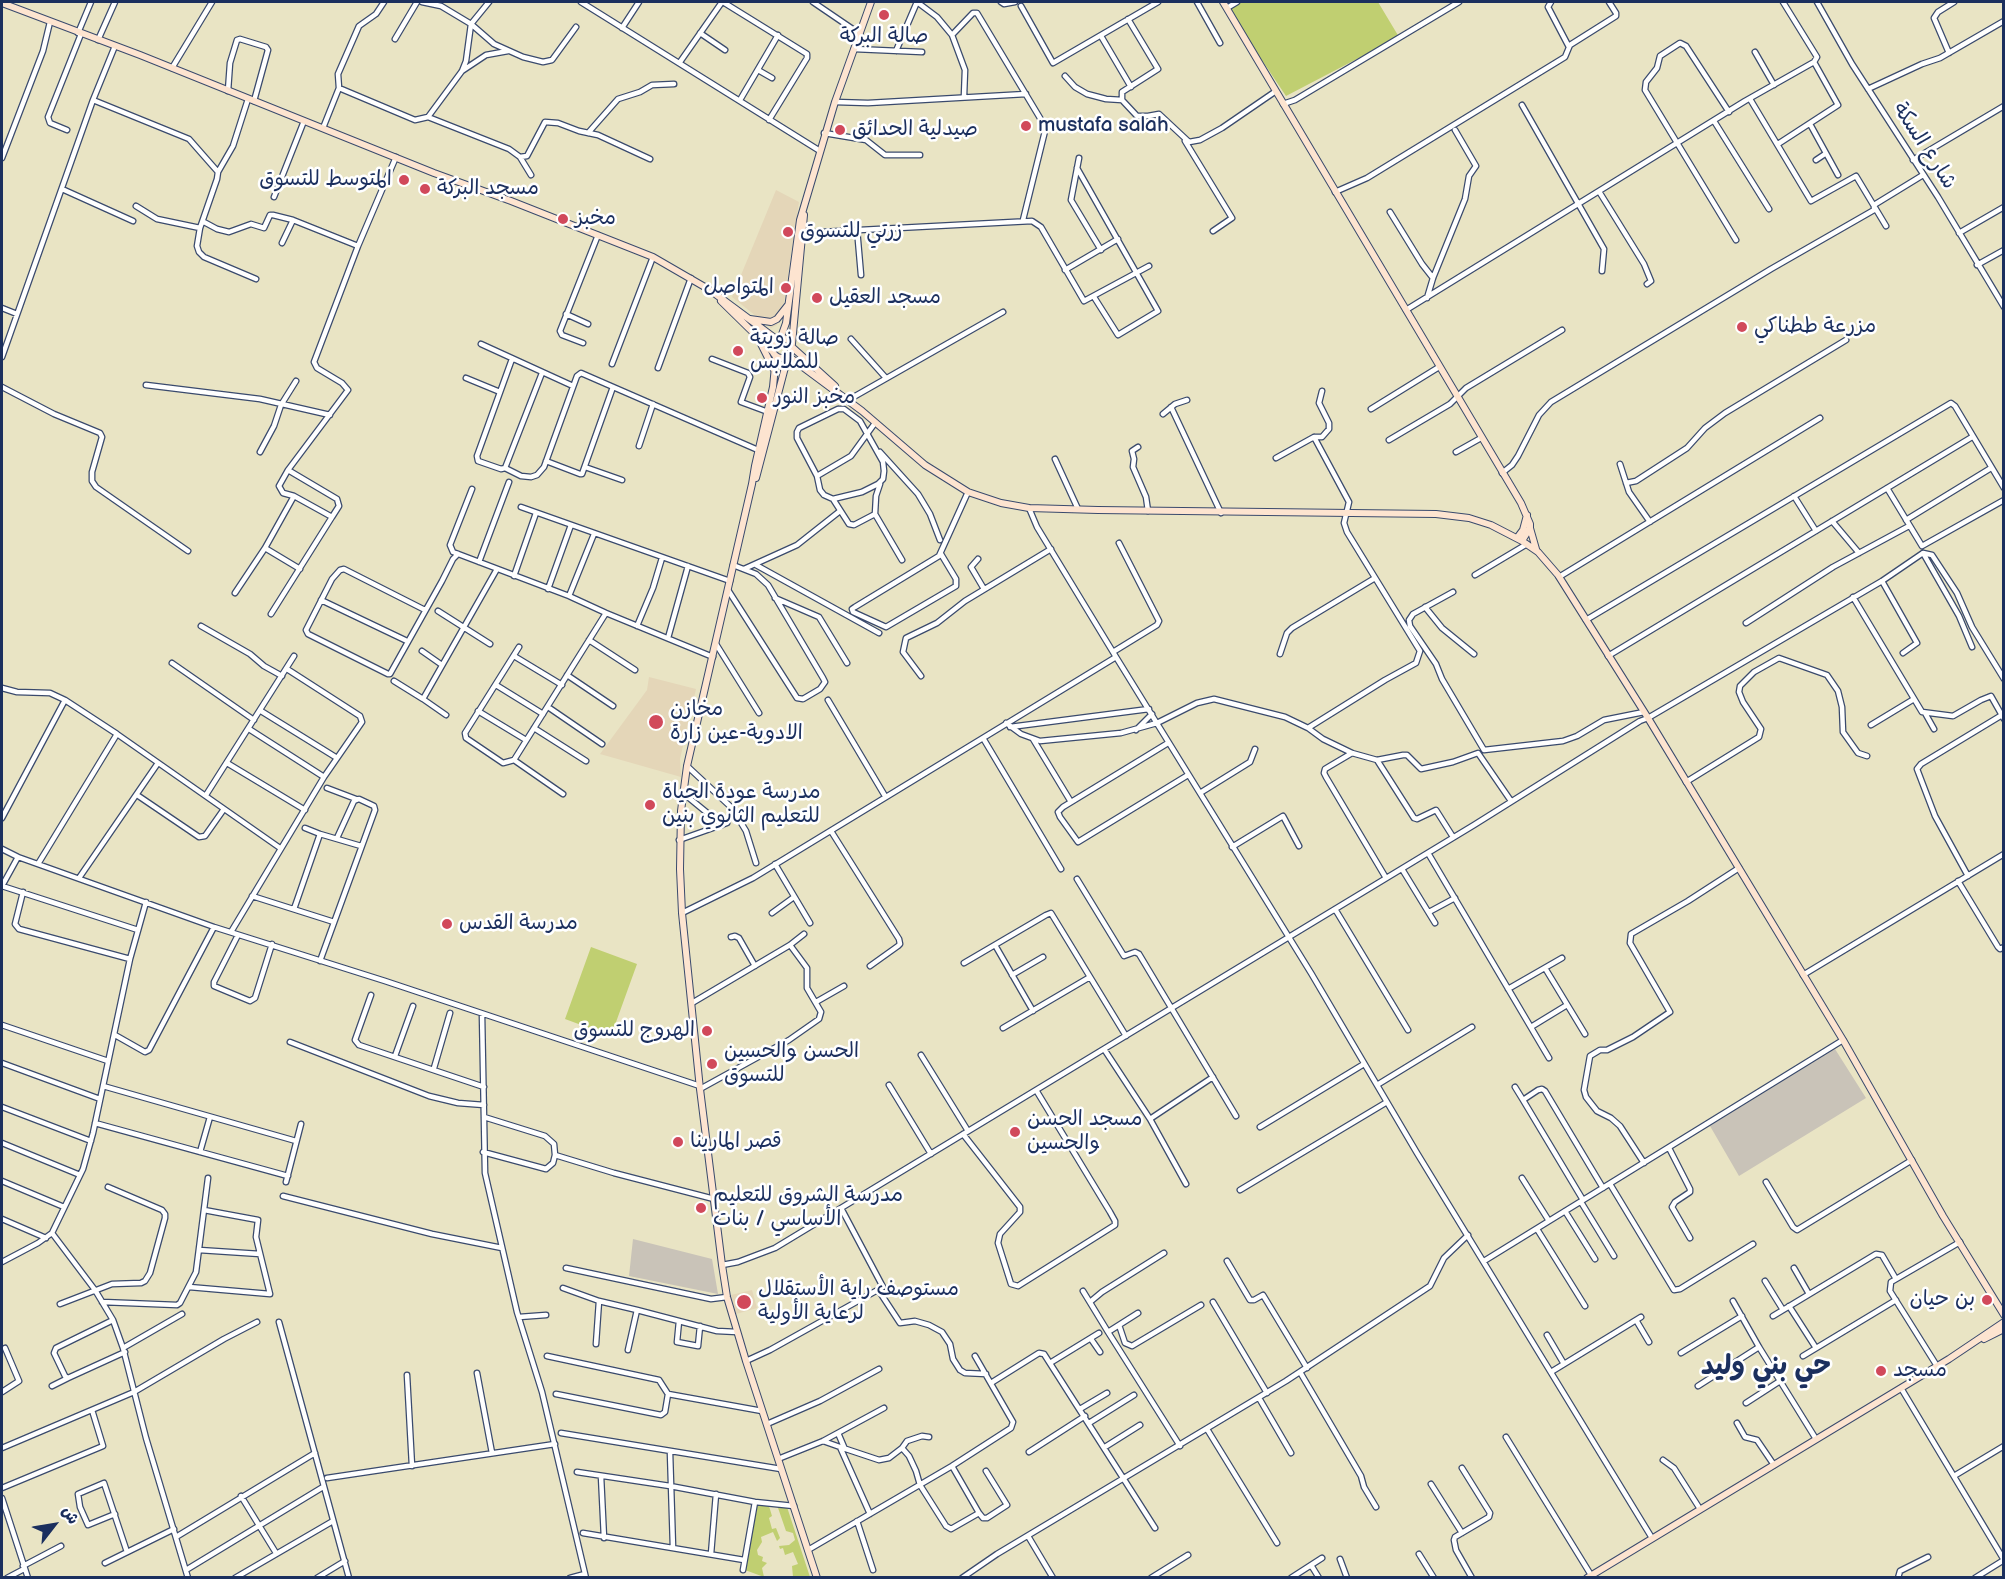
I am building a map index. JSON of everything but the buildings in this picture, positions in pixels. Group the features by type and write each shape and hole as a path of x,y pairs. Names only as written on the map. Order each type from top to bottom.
{"main road":[{"path":"817,1578 736,1332 727,1297 700,1087 682,913 679,840 687,766 768,412 775,373 771,345 785,328 799,224 824,134 872,2"},
{"path":"2,3 653,257 691,277 778,338 786,338 875,423 925,465 968,492 1029,508 1221,513 1436,514 1469,518 1491,525 1538,552"},
{"path":"1225,5 1527,515 1532,540 1538,552 1559,577 1646,715 1843,1040 2002,1313 2000,1330"},
{"path":"753,484 792,345 803,212"},
{"path":"710,290 774,354 783,358 788,356"},
{"path":"748,319 771,322 777,319 789,304"},
{"path":"754,333 775,373"},
{"path":"788,356 862,411"},
{"path":"1522,541 1527,515"},
{"path":"1522,541 1530,528"},
{"path":"1589,1576 2000,1330 2004,1322"}],"street":[{"path":"67,129 50,123 48,117 91,2"},
{"path":"98,40 115,2"},
{"path":"172,68 212,2"},
{"path":"323,128 339,88 338,74 359,26 376,14 384,2"},
{"path":"395,39 417,2"},
{"path":"422,2 441,6 471,24 494,44 543,62 552,60 576,27"},
{"path":"428,117 462,71 466,62 471,24 489,2"},
{"path":"581,2 820,151"},
{"path":"622,28 639,2"},
{"path":"680,62 722,2 778,35 807,56 769,120"},
{"path":"813,2 860,34"},
{"path":"896,51 917,2 937,17 952,35 965,70 964,96"},
{"path":"1000,2 1004,4 1015,2"},
{"path":"1021,6 1053,63 1158,2"},
{"path":"1197,2 1220,43"},
{"path":"1225,5 1237,2"},
{"path":"1283,104 1293,101 1459,2"},
{"path":"1551,2 1548,7 1569,47"},
{"path":"1334,192 1367,178 1565,57 1569,47 1616,16 1609,2"},
{"path":"1406,310 1814,62 1817,57 1783,2"},
{"name":"شارع السكة","path":"1817,2 1913,160 1921,177 1959,233 2004,307"},
{"path":"1949,53 1934,18 1938,12 1954,2"},
{"path":"952,35 973,13 977,13 1043,123 1045,131 1023,220"},
{"path":"1122,100 1122,92 1158,69 1128,19"},
{"path":"1868,89 1949,53 2004,21"},
{"path":"2,158 43,51 50,22"},
{"path":"700,33 725,50"},
{"path":"740,100 778,35"},
{"path":"1101,36 1131,87"},
{"path":"228,91 230,63 237,40 266,47 268,50 251,100 233,146 218,172 204,222 200,228 197,246 201,255 256,279"},
{"path":"1729,112 1686,46 1677,44 1660,56 1657,68 1646,82 1648,95 1736,240"},
{"path":"2,357 93,100 115,46"},
{"path":"854,49 922,52"},
{"path":"462,71 486,55 509,51"},
{"path":"1755,52 1774,85"},
{"path":"1778,144 1838,105 1814,62"},
{"path":"758,70 771,78"},
{"path":"1065,76 1075,87 1087,94 1122,100 1139,117 1159,114 1189,142 1200,140 1276,91"},
{"path":"588,133 618,99 640,92 652,85 674,84"},
{"path":"339,88 415,120 428,117 509,149 520,157 531,175"},
{"path":"835,102 868,103 1026,94"},
{"path":"1750,99 1811,201 1856,176 1886,226"},
{"path":"93,100 189,139 218,172"},
{"path":"1522,105 1604,249 1602,271"},
{"path":"1913,160 2004,106"},
{"path":"274,197 304,121"},
{"path":"1714,121 1769,209"},
{"path":"520,157 527,156 545,122 558,123 620,143 650,159"},
{"path":"1809,124 1838,175"},
{"path":"1427,298 1465,199 1469,176 1476,166 1455,130"},
{"path":"824,134 866,140 885,155 920,155"},
{"path":"1182,136 1232,218 1213,231"},
{"path":"1816,160 1825,154"},
{"path":"332,517 294,495 283,493 279,486 288,470 347,393 348,387 317,369 314,362 358,246 396,157"},
{"path":"1079,158 1071,200 1101,250"},
{"path":"1077,168 1158,311 1121,334 1117,334 1094,297"},
{"path":"1502,473 1514,461 1539,414 1551,402 1771,269 1874,210 1874,205 1921,177"},
{"path":"62,189 133,221"},
{"path":"1600,193 1644,264 1652,281 1647,284"},
{"path":"136,206 157,219 200,228"},
{"path":"1959,233 2004,207"},
{"path":"1390,212 1433,278"},
{"path":"204,222 217,229 229,231 251,224 265,227 272,215 293,220 358,246"},
{"path":"282,243 293,220"},
{"path":"802,233 1023,220 1038,223 1082,299 1087,301 1149,266"},
{"path":"857,230 861,275"},
{"path":"583,343 562,335 560,332 597,235"},
{"path":"1065,270 1118,239"},
{"path":"1977,265 2004,250"},
{"path":"612,364 653,257"},
{"path":"658,368 691,277"},
{"path":"2,308 17,314"},
{"path":"850,399 1003,312"},
{"path":"566,314 588,324"},
{"path":"1389,440 1450,404 1466,388 1562,330"},
{"path":"851,339 885,378"},
{"path":"1626,483 1644,476 1687,448 1705,428 1725,413 1846,340"},
{"path":"481,344 573,386"},
{"path":"712,358 748,373 750,377 741,402 768,412"},
{"path":"512,359 476,458 478,461 501,469 505,468 521,476 537,475 546,461 573,386 577,376 581,373 758,450"},
{"path":"1371,409 1439,367"},
{"path":"505,468 542,373"},
{"path":"466,378 500,392"},
{"path":"260,452 274,426 281,405 296,381"},
{"path":"146,385 260,399 330,414"},
{"path":"2,387 54,414 100,433 101,440 92,472 92,481 96,487 188,551"},
{"path":"546,461 582,474 613,387"},
{"path":"1276,458 1314,438 1322,437 1329,429 1328,420 1319,403 1322,391"},
{"path":"1163,414 1171,407 1187,400"},
{"path":"1586,620 1951,403 1955,406 2004,488"},
{"path":"639,446 653,404"},
{"path":"1171,407 1221,513"},
{"path":"875,514 851,525 833,499 824,495 820,490 817,476 797,438 799,428 838,409 844,409 860,421 882,462 884,471 876,494 875,514 902,560"},
{"path":"1559,577 1820,418"},
{"path":"817,476 851,456 875,423"},
{"path":"1608,656 1972,437"},
{"path":"1308,728 1417,662 1420,650 1347,532 1344,523 1349,502 1314,438"},
{"path":"1456,452 1481,438"},
{"path":"874,446 918,494 930,514 940,540"},
{"path":"1138,447 1132,451 1133,470 1146,497 1148,511"},
{"path":"1055,459 1078,509"},
{"path":"1620,464 1629,492 1650,522"},
{"path":"585,467 622,480"},
{"path":"1905,520 1991,468"},
{"path":"270,614 339,506 337,499 288,470"},
{"path":"833,499 862,492 881,481"},
{"path":"479,562 509,482"},
{"path":"1887,488 1905,520 1921,545 1924,546 2004,500"},
{"path":"472,489 450,545 451,550 569,596 606,614 713,657"},
{"path":"940,554 956,579 956,586 886,627 853,612 852,609 855,607 940,554 968,492"},
{"path":"235,593 265,548 294,495"},
{"path":"1794,496 1816,531"},
{"path":"521,507 730,581"},
{"path":"1029,508 1033,520 1652,1538"},
{"path":"744,569 798,545 840,511"},
{"path":"514,576 536,513"},
{"path":"1832,521 1859,553"},
{"path":"548,589 571,525"},
{"path":"1746,622 1806,583 1909,526"},
{"path":"569,596 594,534"},
{"path":"1475,575 1522,541"},
{"path":"682,913 753,878 885,796 1008,725 1157,625 1159,621 1119,543"},
{"path":"265,548 300,569"},
{"path":"921,676 903,652 906,638 936,623 984,589 1052,549"},
{"path":"1923,553 1963,624 1972,647"},
{"path":"722,1265 767,1252 1402,869 1640,721 1646,715 1882,581 1923,553 1932,555 1957,593 1969,621 2004,679"},
{"path":"425,609 344,569 332,579 306,630 308,634 390,674 453,559 458,554"},
{"path":"637,626 653,588 662,558"},
{"path":"978,559 971,567 984,589"},
{"path":"756,565 879,633"},
{"path":"668,638 688,566"},
{"path":"728,590 797,698 803,699 820,688 825,682 762,578 733,566"},
{"path":"423,699 497,569"},
{"path":"1280,654 1287,633 1292,627 1375,578"},
{"path":"1882,581 1917,643 1903,653"},
{"path":"1946,592 1953,588"},
{"path":"1453,592 1413,614 1409,620 1410,626 1436,664 1442,679 1484,750 1563,741 1577,736 1604,720 1646,715"},
{"path":"1853,597 1934,729"},
{"path":"776,598 819,617 847,663"},
{"path":"321,600 407,641"},
{"path":"1425,607 1442,628 1474,654"},
{"path":"438,611 490,644"},
{"path":"519,647 465,732 466,738 503,763 514,760 606,614"},
{"path":"1963,624 1969,621"},
{"path":"201,626 250,654 264,666 282,676"},
{"path":"589,640 635,670"},
{"path":"716,644 759,713"},
{"path":"422,651 442,665"},
{"path":"206,795 294,656"},
{"path":"514,657 562,685"},
{"path":"1686,782 1761,735 1761,729 1743,702 1739,692 1740,686 1749,675 1779,658 1827,675 1838,691 1842,707 1843,732 1858,753 1867,756"},
{"path":"172,663 254,720"},
{"path":"231,932 324,777 361,725 362,719 287,669"},
{"path":"567,675 613,706"},
{"path":"394,681 446,715"},
{"path":"496,684 543,714"},
{"path":"2,689 50,693 64,700 117,734 280,848"},
{"path":"1925,713 1953,716 1981,699 1991,696 2003,717 1921,764 1917,769 1935,816 1968,876"},
{"path":"1008,725 1033,739 1049,741 1136,729 1157,723 1197,703 1214,699 1284,717 1352,753 1377,760 1407,755 1421,769 1452,763 1478,753 1511,801"},
{"path":"1871,725 1914,699"},
{"path":"2,818 64,700"},
{"path":"828,700 885,796"},
{"path":"548,707 602,744"},
{"path":"261,711 337,758"},
{"path":"478,711 526,740"},
{"path":"1008,725 1150,712"},
{"path":"1136,729 1150,712"},
{"path":"534,728 586,761"},
{"path":"249,729 324,777"},
{"path":"38,864 117,734"},
{"path":"983,738 1061,869"},
{"path":"1033,739 1071,802"},
{"path":"1168,742 1058,812 1078,842 1188,776"},
{"path":"1200,793 1250,762 1255,749"},
{"path":"1352,753 1325,769 1324,773 1386,878"},
{"path":"514,760 563,794"},
{"path":"1377,760 1414,818 1417,819 1436,810 1453,837"},
{"path":"227,763 305,810"},
{"path":"79,878 158,764"},
{"path":"687,766 721,796 737,815 746,831 756,863"},
{"path":"320,961 375,810 371,803 327,788"},
{"path":"679,840 724,824 683,793"},
{"path":"137,795 199,837 205,836 224,809"},
{"path":"337,838 356,799"},
{"path":"1232,847 1283,816 1299,846"},
{"path":"305,828 361,846"},
{"path":"831,831 899,939 898,946 870,966"},
{"path":"294,909 320,834"},
{"path":"2,849 18,857 214,927 597,1050 700,1087 770,1052 819,1019 821,1012 807,988 807,968 790,945"},
{"path":"1428,853 1549,1058"},
{"path":"1803,975 2004,854"},
{"path":"18,857 2,886 138,930"},
{"path":"775,864 810,923"},
{"path":"1644,1163 1620,1126 1597,1111 1586,1097 1584,1090 1590,1056 1634,1037 1670,1012 1630,943 1631,934 1739,868"},
{"path":"1402,869 1435,923"},
{"path":"1077,879 1124,956 1135,952 1139,954 1236,1116"},
{"path":"1958,881 1998,947 2000,949 2004,947"},
{"path":"23,892 15,924 19,929 130,959"},
{"path":"252,896 334,922"},
{"path":"772,913 794,897"},
{"path":"1429,912 1455,898"},
{"path":"2,1262 52,1233 80,1175 91,1141 130,959 146,902"},
{"path":"1335,909 1408,1030"},
{"path":"964,963 1049,913 1126,1036"},
{"path":"115,1035 145,1052 149,1050 214,927"},
{"path":"238,934 214,986 250,1001 255,998 272,944"},
{"path":"692,1004 790,945 804,934"},
{"path":"731,937 738,938 755,966"},
{"path":"995,945 1033,1011"},
{"path":"1012,975 1043,957"},
{"path":"1508,989 1562,958"},
{"path":"1545,968 1585,1034"},
{"path":"1003,1029 1090,976"},
{"path":"816,1002 844,986"},
{"path":"371,995 355,1040 356,1043 484,1087"},
{"path":"1531,1027 1567,1005"},
{"path":"395,1056 413,1006"},
{"path":"434,1068 450,1013"},
{"path":"482,1014 485,1173 519,1317 555,1443 586,1576 570,1578"},
{"path":"2,1025 64,1048 108,1061"},
{"path":"1377,1085 1472,1027"},
{"path":"1484,1261 1843,1040"},
{"path":"290,1042 429,1095 458,1103 484,1105"},
{"path":"1104,1049 1150,1119 1186,1184"},
{"path":"921,1054 965,1132 1020,1207 1020,1212 1000,1234 999,1243 1011,1284 1018,1286 1115,1225 1110,1212 1036,1090"},
{"path":"2,1063 100,1099"},
{"path":"1260,1127 1364,1064"},
{"path":"1150,1119 1213,1077"},
{"path":"889,1084 931,1154"},
{"path":"103,1086 297,1141"},
{"path":"1515,1087 1614,1256"},
{"path":"1522,1100 1540,1089 1545,1092 1603,1188"},
{"path":"1240,1190 1387,1102"},
{"path":"2,1107 91,1141"},
{"path":"200,1152 210,1117"},
{"path":"483,1152 546,1169 553,1163 555,1155 554,1144 545,1136 484,1118"},
{"path":"95,1123 287,1179 301,1124"},
{"path":"2,1143 80,1175"},
{"path":"1669,1148 1690,1187 1690,1191 1672,1207 1689,1238"},
{"path":"555,1155 714,1199"},
{"path":"1766,1182 1792,1227 1797,1230 1912,1160"},
{"path":"102,1302 177,1305 180,1303 196,1272 208,1178"},
{"path":"1522,1178 1549,1221"},
{"path":"2,1181 64,1208"},
{"path":"1610,1184 1674,1290 1680,1289 1753,1244"},
{"path":"60,1304 112,1284 141,1283 150,1273 165,1218 162,1210 108,1187"},
{"path":"284,1196 432,1234 502,1248"},
{"path":"746,1361 879,1291 882,1286 841,1208"},
{"path":"189,1287 270,1294 256,1237 256,1218 204,1210"},
{"path":"1565,1211 1595,1259"},
{"path":"2,1219 46,1238"},
{"path":"1537,1229 1585,1306"},
{"path":"52,1233 95,1290 113,1320 124,1350 188,1578"},
{"path":"962,1578 1267,1393 1430,1286 1444,1258 1468,1235"},
{"path":"1937,1366 1890,1291 1891,1282 1960,1242"},
{"path":"199,1250 260,1254"},
{"path":"1090,1302 1164,1253"},
{"path":"1773,1316 1876,1254 1882,1255 1896,1279"},
{"path":"1227,1261 1250,1300 1263,1295 1307,1368"},
{"path":"566,1268 711,1299 727,1297"},
{"path":"1794,1268 1809,1294"},
{"path":"1765,1281 1783,1310"},
{"path":"563,1288 599,1301 724,1332 736,1332"},
{"path":"879,1291 900,1323 915,1321 942,1332 950,1344 953,1359 960,1370 965,1373 986,1374"},
{"path":"1083,1291 1180,1446"},
{"path":"1803,1356 1896,1300"},
{"path":"596,1344 599,1301"},
{"path":"1733,1301 1816,1439"},
{"path":"1213,1302 1267,1393"},
{"path":"1119,1325 1125,1342 1132,1346 1201,1305"},
{"path":"1789,1306 1816,1348"},
{"path":"628,1350 637,1310"},
{"path":"1108,1332 1138,1313"},
{"path":"52,1386 124,1350 182,1314"},
{"path":"519,1317 546,1315"},
{"path":"1681,1353 1742,1316"},
{"path":"1551,1372 1639,1319 1649,1341"},
{"path":"68,1378 54,1350 113,1320"},
{"path":"679,1321 676,1342 698,1346 700,1326"},
{"path":"2,1448 134,1392 257,1322"},
{"path":"279,1322 349,1578"},
{"path":"1050,1363 1099,1333"},
{"path":"1547,1335 1564,1364"},
{"path":"1091,1339 1100,1352"},
{"path":"1698,1386 1760,1347"},
{"path":"2,1392 19,1381 5,1348"},
{"path":"991,1383 1039,1353 1044,1354 1155,1528"},
{"path":"547,1356 659,1380 668,1394 665,1412 661,1415 556,1394"},
{"path":"808,1550 952,1466 1013,1426 1013,1422 975,1356"},
{"path":"767,1424 820,1401 879,1369"},
{"path":"1300,1372 1361,1476 1364,1487 1376,1507"},
{"path":"477,1374 492,1453"},
{"path":"407,1375 412,1466"},
{"path":"1746,1403 1780,1381"},
{"path":"1901,1388 2004,1560 1975,1578"},
{"path":"1080,1409 1107,1393"},
{"path":"668,1394 762,1411"},
{"path":"1089,1423 1134,1395"},
{"path":"1258,1398 1291,1453"},
{"path":"778,1459 824,1441 884,1408"},
{"path":"2,1488 103,1446 92,1410"},
{"path":"1029,1452 1085,1416"},
{"path":"1737,1423 1745,1437 1757,1440 1774,1465"},
{"path":"1105,1447 1140,1425"},
{"path":"1207,1429 1277,1543"},
{"path":"561,1433 781,1469"},
{"path":"838,1433 870,1514"},
{"path":"824,1441 879,1460 889,1458 907,1441 922,1436 929,1437"},
{"path":"1506,1437 1589,1576"},
{"path":"327,1478 555,1443"},
{"path":"1954,1476 2004,1446"},
{"path":"902,1448 909,1456 920,1485 948,1528 954,1529 979,1513"},
{"path":"670,1452 673,1548"},
{"path":"176,1537 315,1453"},
{"path":"1663,1460 1674,1468 1700,1509"},
{"path":"952,1466 983,1518 987,1518 1007,1505 986,1471"},
{"path":"1462,1468 1490,1515 1455,1537 1454,1544 1472,1578"},
{"path":"577,1472 755,1502 794,1506"},
{"path":"601,1476 604,1538"},
{"path":"114,1514 88,1525 80,1507 78,1494 105,1483 127,1552"},
{"path":"1431,1484 1462,1533"},
{"path":"186,1570 323,1487"},
{"path":"711,1554 716,1494"},
{"path":"242,1496 276,1553"},
{"path":"2,1498 28,1578"},
{"path":"743,1570 755,1502"},
{"path":"2,1522 8,1518"},
{"path":"235,1578 333,1521"},
{"path":"857,1521 873,1570"},
{"path":"105,1563 174,1529"},
{"path":"583,1533 744,1560"},
{"path":"1028,1536 1053,1578"},
{"path":"7,1578 61,1546"},
{"path":"1419,1554 1434,1578"},
{"path":"1151,1578 1188,1556"},
{"path":"1898,1578 1900,1572 1928,1557"},
{"path":"1291,1578 1322,1558"},
{"path":"1340,1559 1347,1578"},
{"path":"317,1578 345,1561"},
{"path":"1311,1565 1319,1578"},
{"path":"328,1571 330,1578"}],"shaded area":[{"path":"776,190 799,202 782,316 777,325 771,328 732,297"},
{"name":"مخازن الادوية-عين زارة","path":"649,677 696,689 680,759 681,777 600,754 647,690"},
{"path":"1835,1049 1866,1098 1739,1176 1710,1126"},
{"path":"633,1239 712,1259 718,1294 629,1276"},
{"name":"مستوصف راية الأستقلال لرعاية الأولية","path":"752,1290 757,1308 736,1314 731,1295"}],"green space":[{"path":"1237,2 1378,2 1399,37 1286,96 1227,8"},
{"path":"591,947 637,964 611,1036 565,1019"},
{"path":"758,1503 769,1506 772,1529 776,1528 780,1538 777,1541 773,1532 761,1537 762,1542 757,1550 758,1555 763,1557 762,1561 767,1563 762,1568 764,1577 745,1570"},
{"path":"777,1505 787,1507 810,1577 793,1577 792,1566 798,1564 793,1552 785,1555 783,1548 780,1549 779,1546 789,1545 795,1540 793,1533 786,1531"}],"place":[{"name":"صالة البركة","path":"884,15"},
{"name":"mustafa salah","path":"1026,126"},
{"name":"صيدلية الحدائق","path":"840,130"},
{"name":"المتوسط للتسوق","path":"404,180"},
{"name":"مسجد البركة","path":"425,189"},
{"name":"مخبز","path":"563,219"},
{"name":"زرتي للتسوق","path":"788,232"},
{"name":"المتواصل","path":"786,288"},
{"name":"مسجد العقيل","path":"817,298"},
{"name":"مزرعة ططناكي","path":"1742,327"},
{"name":"صالة زويتة للملابس","path":"738,351"},
{"name":"مخبز النور","path":"762,398"},
{"name":"مخازن الادوية-عين زارة","path":"656,722"},
{"name":"مدرسة عودة الحياة للتعليم الثانوي بنين","path":"650,805"},
{"name":"مدرسة القدس","path":"447,924"},
{"name":"الهروج للتسوق","path":"707,1031"},
{"name":"الحسن والحسين للتسوق","path":"712,1064"},
{"name":"مسجد الحسن والحسين","path":"1015,1132"},
{"name":"قصر المارينا","path":"678,1142"},
{"name":"مدرسة الشروق للتعليم الأساسي / بنات","path":"701,1208"},
{"name":"بن حيان","path":"1987,1300"},
{"name":"مستوصف راية الأستقلال لرعاية الأولية","path":"744,1302"},
{"name":"مسجد","path":"1881,1371"}],"district":[{"name":"حي بني وليد","path":"1766,1367"}]}
